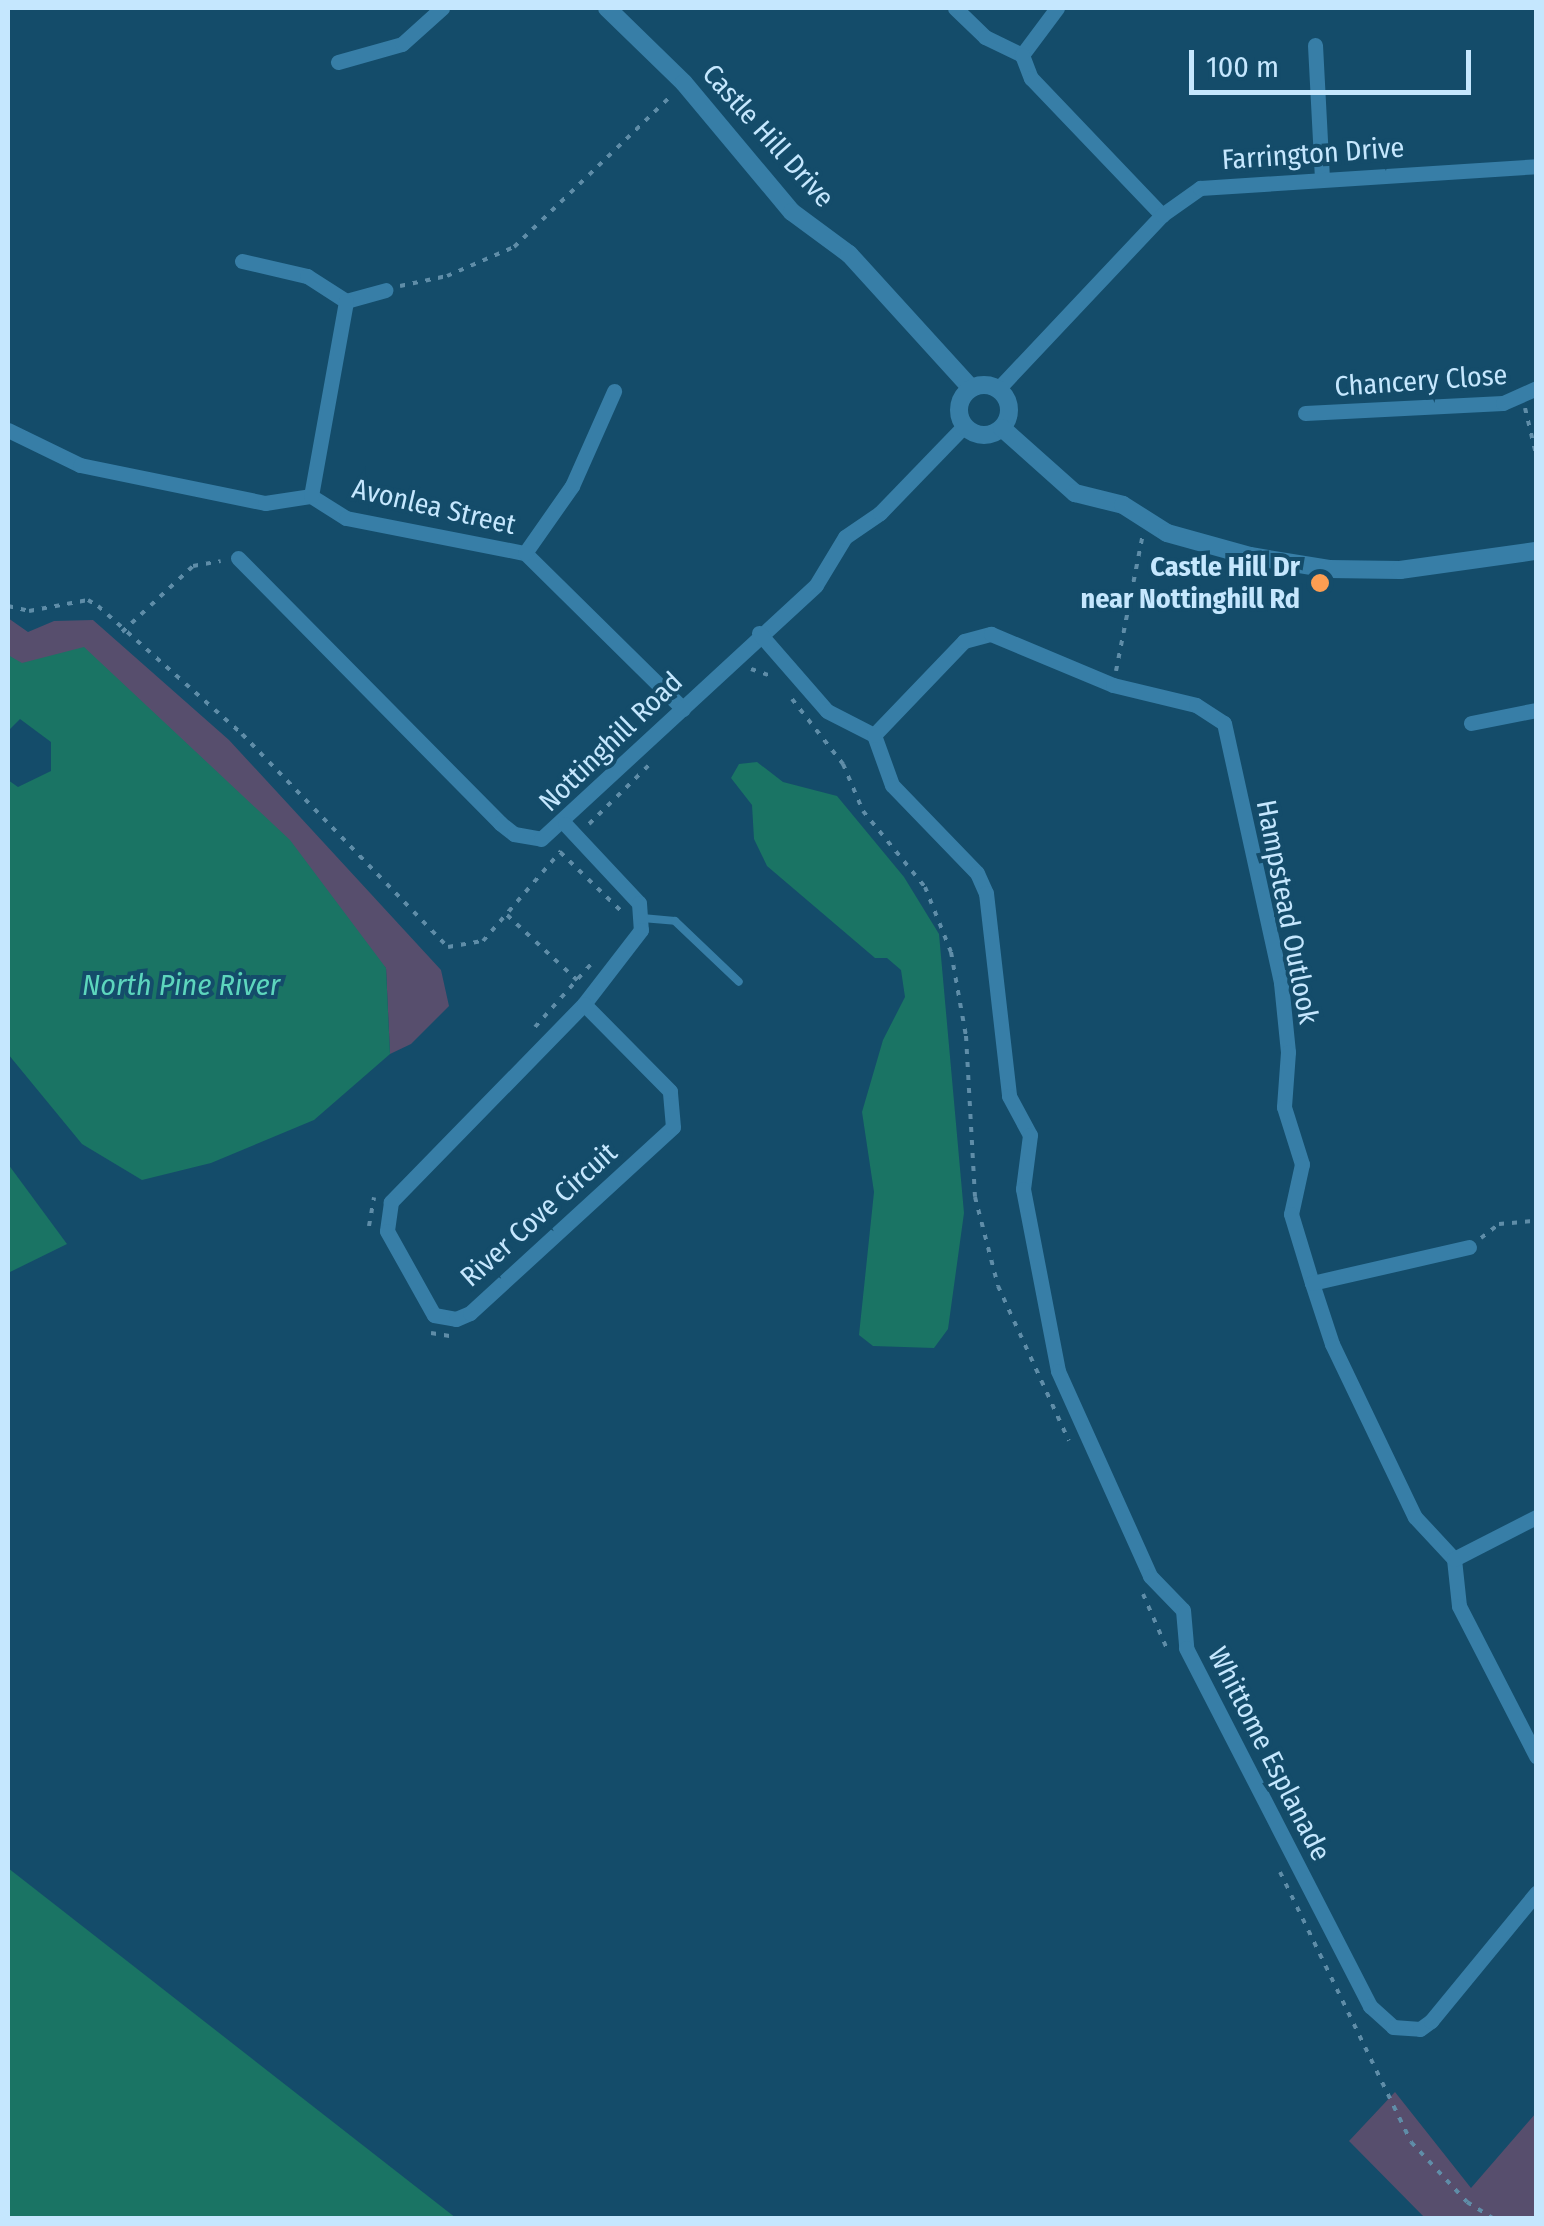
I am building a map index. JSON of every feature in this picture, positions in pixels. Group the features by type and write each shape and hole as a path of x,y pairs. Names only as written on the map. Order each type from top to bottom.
{"street":[{"path":"338,62 402,44 442,8"},
{"name":"Castle Hill Drive","path":"607,8 684,84 792,212 849,254 971,388"},
{"path":"955,8 985,37 1022,56 1038,91 1162,215"},
{"path":"1022,56 1057,8"},
{"path":"1316,45 1322,178"},
{"name":"Farrington Drive","path":"998,389 1162,215 1200,188 1536,166"},
{"path":"242,261 307,276 346,301 386,290"},
{"path":"311,496 346,301"},
{"path":"971,388 998,389 1010,408 1002,428 979,435 964,426 958,410 971,388"},
{"name":"Chancery Close","path":"1305,413 1523,399 1536,388"},
{"path":"525,553 572,486 614,391"},
{"name":"Nottinghill Road","path":"238,558 500,823 522,838 549,836 759,633 816,586 844,536 880,514 964,426"},
{"path":"1002,428 1075,492 1123,505 1146,521 1196,543 1329,569 1463,565 1536,551"},
{"name":"Avonlea Street","path":"8,430 80,465 265,503 311,496 346,518 525,553 683,709"},
{"path":"759,633 827,711 874,735"},
{"name":"Hampstead Outlook","path":"874,735 976,635 1004,637 1113,685 1196,704 1212,712 1231,736 1281,983 1288,1052 1284,1107 1302,1164 1291,1214 1332,1344 1414,1516 1454,1559"},
{"path":"1470,723 1536,710"},
{"name":"Whittome Esplanade","path":"874,735 892,785 976,873 986,893 1010,1096 1030,1135 1022,1188 1034,1222 1051,1344 1074,1414 1150,1576 1183,1610 1186,1648 1370,2006 1393,2027 1420,2028 1431,2022 1536,1894"},
{"path":"564,824 639,903 642,918"},
{"name":"River Cove Circuit","path":"584,1004 670,1091 673,1128 470,1313 456,1319 434,1316 387,1231 391,1202 584,1004 589,978 641,930 642,918"},
{"path":"1312,1283 1470,1248"},
{"path":"1536,1517 1454,1559 1458,1606 1536,1756"}],"lane":[{"path":"642,918 676,921 739,982"}],"path":[{"path":"386,290 447,276 514,246 684,84"},
{"path":"1523,399 1536,454"},
{"path":"1113,685 1146,521"},
{"path":"122,632 193,566 238,558"},
{"path":"8,606 29,611 88,600 242,734 412,906 438,942 464,949 483,941 564,849 549,836"},
{"path":"560,852 625,918"},
{"path":"507,915 577,980"},
{"path":"532,1031 577,980 589,978 594,960"},
{"path":"372,1236 368,1214 376,1194"},
{"path":"1470,1248 1499,1224 1536,1221"},
{"path":"421,1326 443,1337 464,1336"}],"shaded area":[{"path":"8,618 28,632 54,621 93,620 229,740 441,970 449,1006 411,1044 390,1054 386,968 8,655"},
{"path":"1395,2092 1471,2188 1536,2113 1536,2218 1425,2218 1349,2141"}],"water":[{"name":"North Pine River","path":"84,647 290,840 386,968 390,1054 314,1120 211,1163 142,1180 82,1144 8,1054 8,780 18,787 51,771 51,742 20,719 8,731 8,655 22,663"},
{"path":"757,762 783,782 837,796 904,877 939,934 964,1213 948,1329 934,1348 873,1346 859,1335 874,1192 862,1112 883,1040 905,997 901,970 887,958 875,958 767,866 754,839 752,805 731,778 739,764"},
{"path":"8,1164 67,1244 8,1273"},
{"path":"8,1868 456,2218 8,2218"}],"place":[{"name":"Castle Hill Dr near Nottinghill Rd","path":"1320,583"}]}
